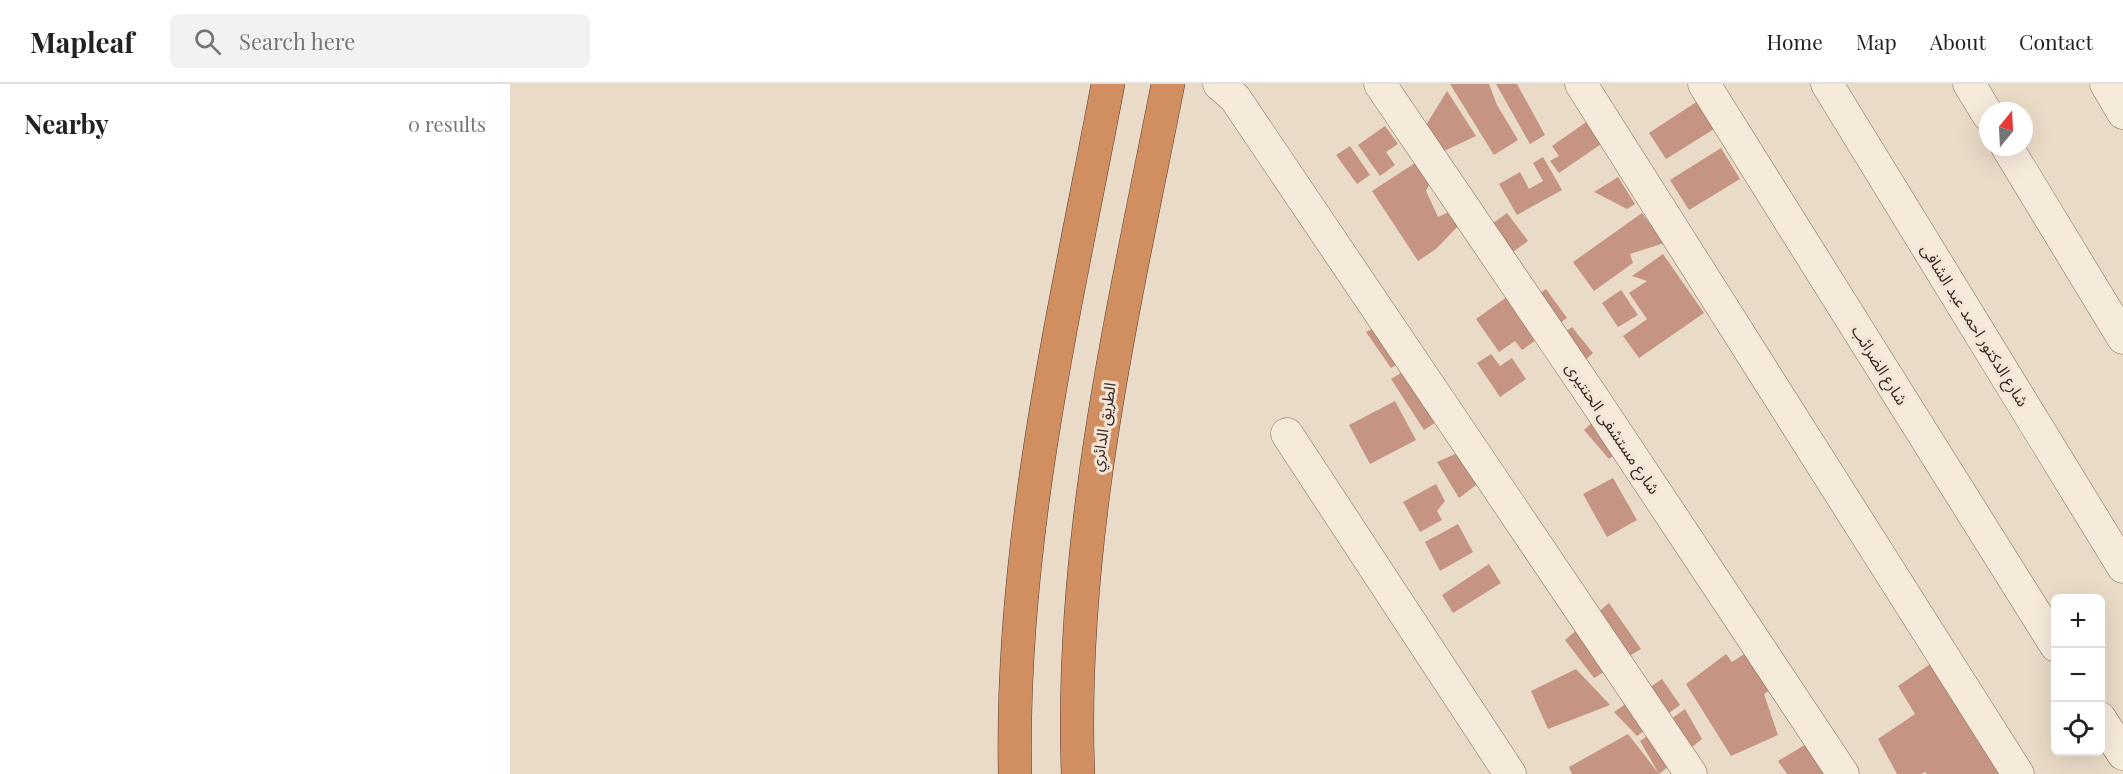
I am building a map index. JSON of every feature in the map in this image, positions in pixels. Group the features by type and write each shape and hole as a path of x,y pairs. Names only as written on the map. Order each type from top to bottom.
{"highway":[{"path":"1015,774 1019,639 1038,462 1108,84"},
{"name":"الطريق الدائري","path":"1078,774 1077,692 1080,624 1091,499 1111,375 1168,84"}],"street":[{"name":"شارع مستشفى الحنتيرى","path":"1380,84 1594,399 1843,774"},
{"path":"1581,84 2018,774"},
{"name":"شارع الضرائب","path":"1704,84 2051,640"},
{"name":"شارع الدكتور احمد عبد الشافى","path":"1827,84 2123,567"},
{"path":"1969,84 1980,102"},
{"path":"2106,84 2123,113"},
{"path":"1226,86 1691,774"},
{"path":"2012,156 2123,338"},
{"path":"1287,434 1510,774"},
{"path":"2105,726 2123,754"}],"building":[{"path":"1450,84 1489,84 1497,105 1518,140 1494,155"},
{"path":"1496,84 1517,84 1545,135 1530,144"},
{"path":"1447,91 1476,136 1444,151 1426,125"},
{"path":"1704,97 1722,124 1666,159 1649,133"},
{"path":"1589,120 1604,142 1559,173 1550,161 1559,156 1552,146"},
{"path":"1385,126 1398,144 1386,152 1395,165 1380,176 1358,145"},
{"path":"1350,146 1370,175 1357,184 1336,155"},
{"path":"1721,148 1740,179 1689,210 1670,180"},
{"path":"1543,157 1562,190 1517,215 1499,184 1520,172 1529,189 1543,181 1533,163"},
{"path":"1418,161 1431,180 1426,191 1438,217 1454,210 1460,224 1436,249 1418,261 1372,191"},
{"path":"1618,177 1635,204 1627,209 1594,192"},
{"path":"1507,213 1528,241 1510,254 1489,226"},
{"path":"1642,213 1664,243 1630,254 1633,263 1594,291 1573,262"},
{"path":"1663,254 1704,313 1639,358 1623,336 1647,319 1629,293 1647,281 1632,276"},
{"path":"1546,289 1567,318 1522,350 1515,341 1499,352 1476,319 1507,297 1516,310"},
{"path":"1621,290 1638,315 1618,327 1602,303"},
{"path":"1391,319 1412,355 1391,368 1366,332"},
{"path":"1572,327 1593,353 1581,364 1562,334"},
{"path":"1491,354 1500,366 1512,358 1526,379 1500,397 1477,363"},
{"path":"1421,361 1453,411 1424,430 1391,379"},
{"path":"1395,401 1416,440 1370,464 1349,425"},
{"path":"1593,422 1619,451 1609,459 1584,430"},
{"path":"1471,447 1489,475 1459,498 1437,462"},
{"path":"1613,478 1637,520 1607,537 1583,494"},
{"path":"1436,484 1445,501 1437,511 1442,520 1420,532 1403,502"},
{"path":"1458,524 1473,552 1440,571 1425,542"},
{"path":"1489,564 1501,583 1453,613 1442,595"},
{"path":"1609,603 1641,649 1594,678 1565,640"},
{"path":"1766,640 1789,678 1764,694 1778,735 1731,756 1686,684 1726,654 1732,662"},
{"path":"1936,660 2000,774 1927,774 1925,772 1897,774 1878,739 1915,714 1898,686"},
{"path":"1576,669 1610,705 1548,729 1531,691"},
{"path":"1662,679 1680,705 1637,736 1614,712"},
{"path":"1685,709 1702,739 1659,774 1640,741"},
{"path":"1628,734 1659,774 1572,774 1569,767"},
{"path":"1813,740 1834,774 1787,774 1778,761"}]}
